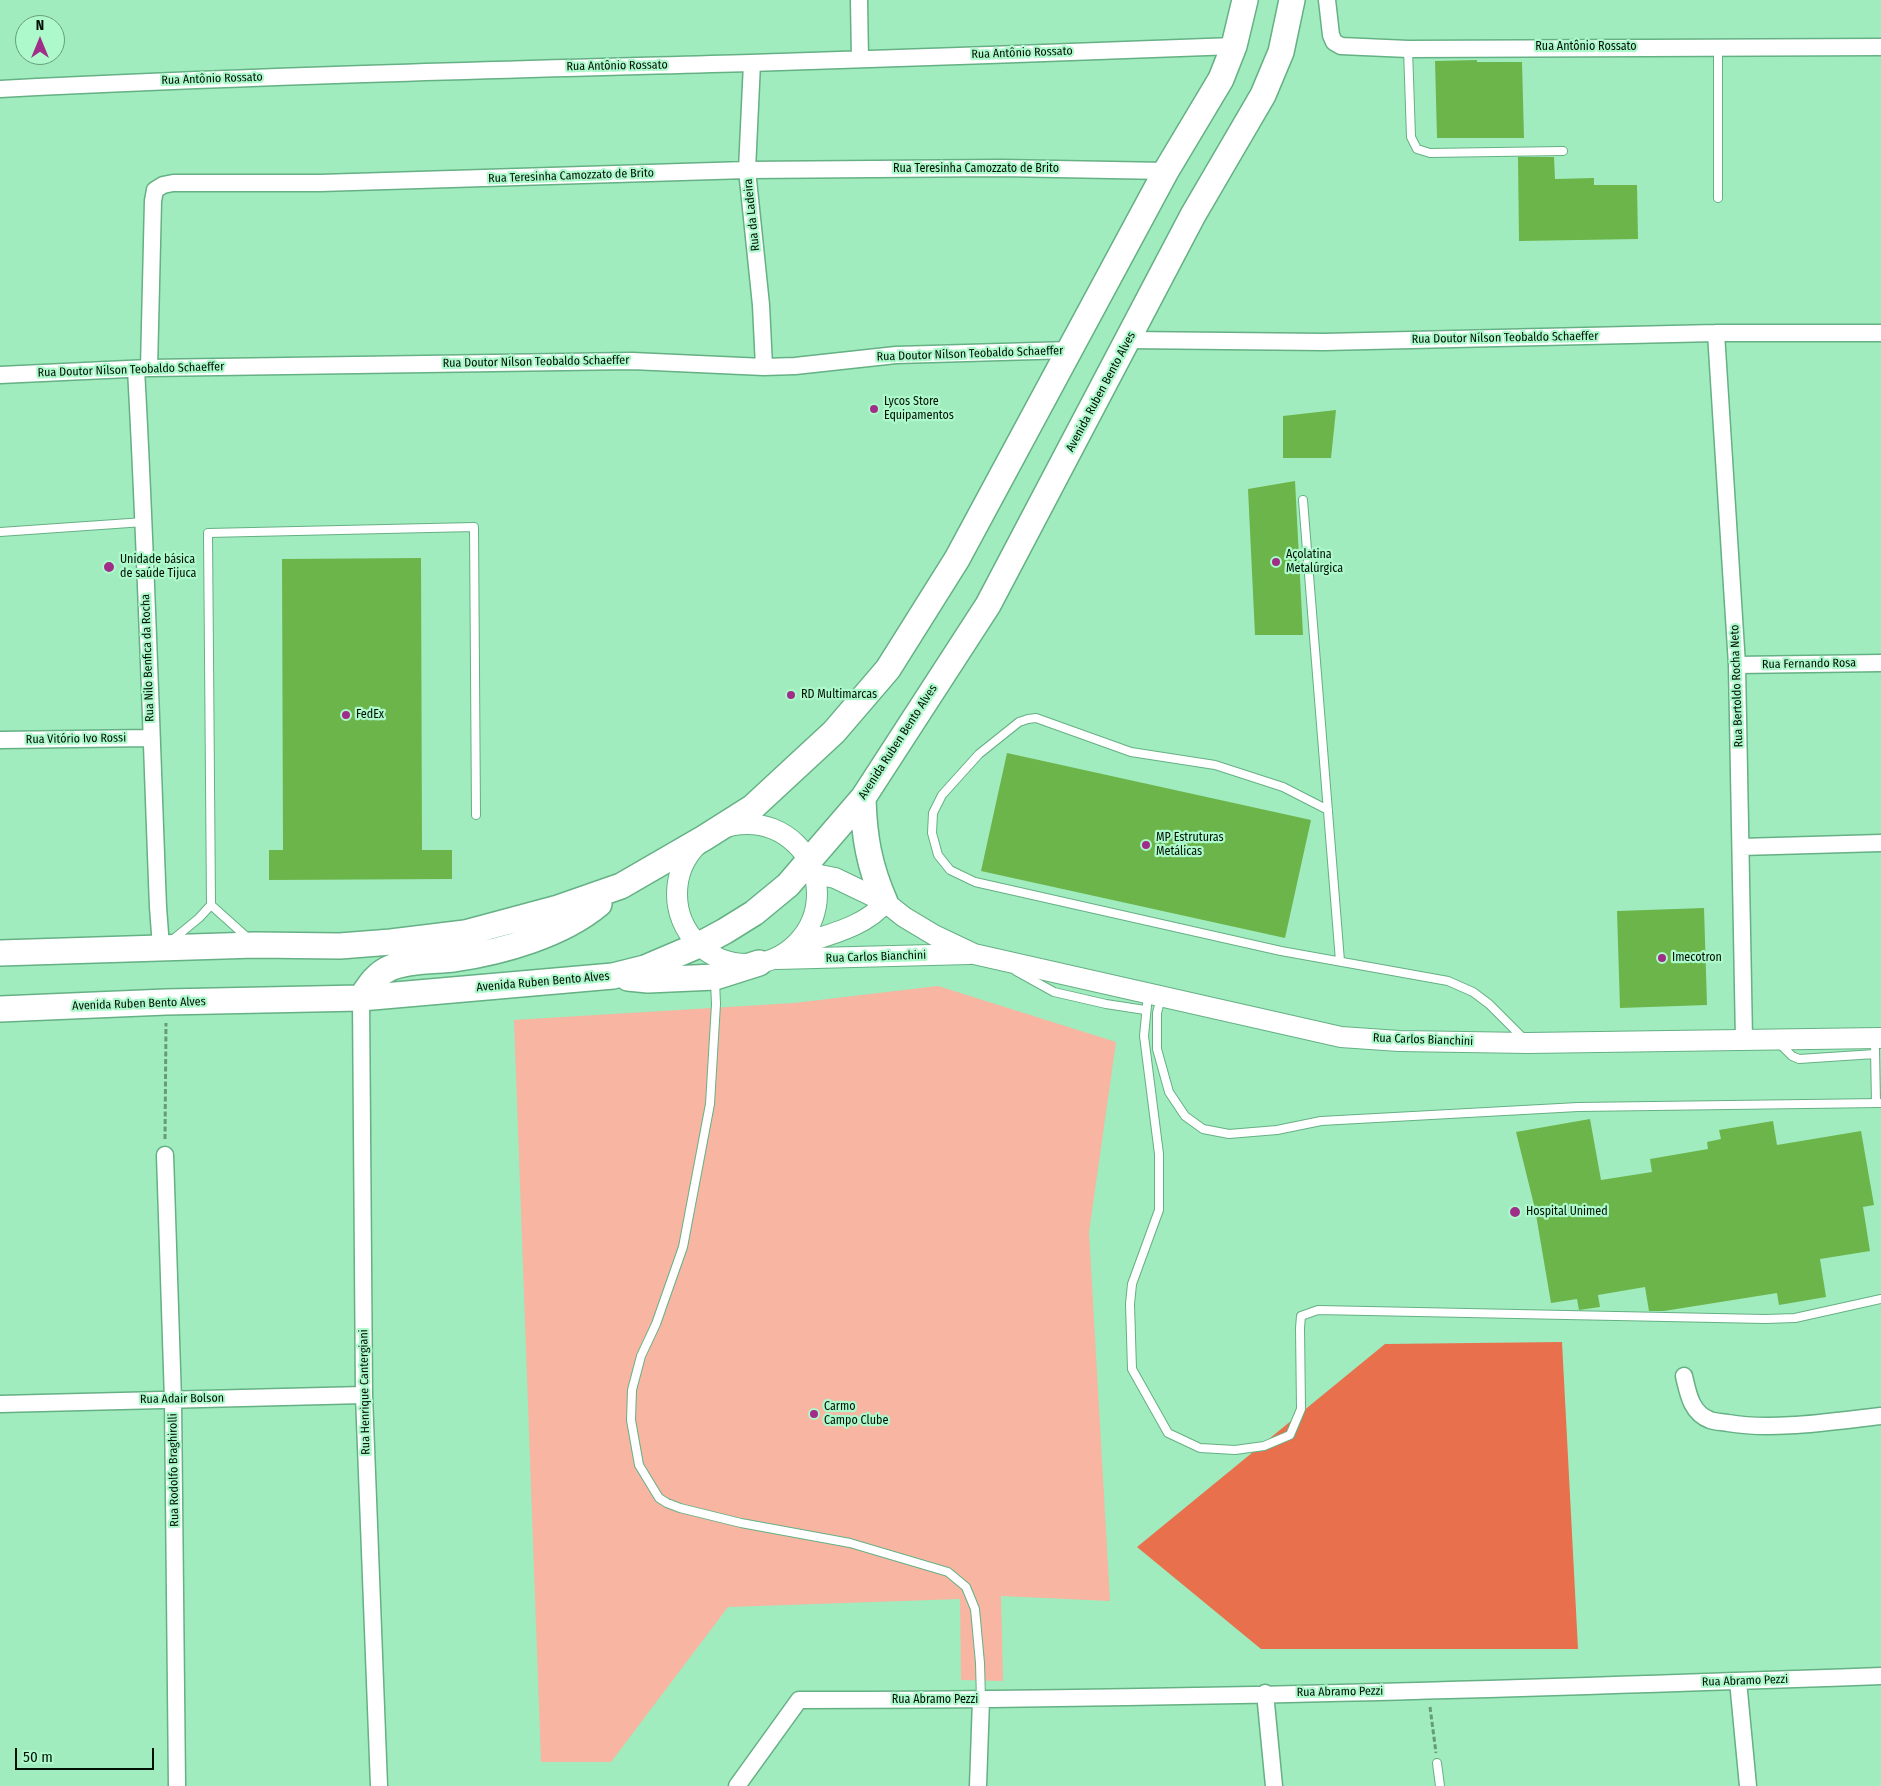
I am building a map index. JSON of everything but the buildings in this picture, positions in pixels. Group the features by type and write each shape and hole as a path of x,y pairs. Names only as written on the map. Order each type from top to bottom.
{"main road":[{"path":"361,998 379,974 392,967 455,959 503,949 548,933 585,916 621,886 753,807 834,732 888,669 957,560 1166,171 1221,79 1234,46 1245,0"},
{"name":"Avenida Ruben Bento Alves","path":"0,1009 166,1002 361,998 613,976 645,968 698,945 754,913 812,867 863,798 988,606 1193,215 1263,95 1281,52 1292,0"},
{"path":"863,798 867,851 874,878 885,902"},
{"path":"0,953 255,945 340,946 391,942 465,933 558,908 621,886"},
{"path":"613,976 648,980 715,977 768,961"}],"street":[{"path":"859,0 860,59"},
{"name":"Rua Antônio Rossato","path":"1327,0 1331,35 1334,42 1341,46 1408,49 1881,46"},
{"name":"Rua Antônio Rossato","path":"0,89 392,72 752,63 1234,46"},
{"name":"Rua da Ladeira","path":"752,63 747,170 761,305 764,367"},
{"name":"Rua Teresinha Camozzato de Brito","path":"142,368 153,201 155,190 163,185 173,183 320,183 747,170 1001,168 1166,171"},
{"name":"Rua Doutor Nílson Teobaldo Schaeffer","path":"1128,340 1324,342 1716,333 1881,333"},
{"name":"Rua Bertoldo Rocha Neto","path":"1716,333 1737,665 1744,1040"},
{"name":"Rua Doutor Nílson Teobaldo Schaeffer","path":"0,374 142,368 632,361 764,367 795,366 896,355 1071,350"},
{"name":"Rua Nilo Benfica da Rocha","path":"142,368 146,625 161,947"},
{"name":"Rua Fernando Rosa","path":"1737,665 1881,663"},
{"name":"Rua Vitório Ivo Rossi","path":"0,740 151,738"},
{"path":"698,945 686,929 678,909 677,894 680,872 689,854 704,838 730,826 753,824 776,830 794,841 812,867 818,888 816,911 806,932 795,946"},
{"path":"1741,847 1881,843"},
{"name":"Rua Carlos Bianchini","path":"812,867 885,902 904,917 934,935 981,955 1152,1000 1341,1036 1400,1041 1528,1043 1744,1040 1877,1043"},
{"path":"768,961 795,946 860,922 878,911 885,902"},
{"name":"Rua Carlos Bianchini","path":"698,945 714,956 734,963 981,955"},
{"name":"Rua Henrique Cantergiani","path":"361,998 364,1395 378,1786"},
{"name":"Rua Rodolfo Braghirolli","path":"165,1155 173,1400 177,1786"},
{"path":"1684,1376 1689,1400 1697,1411 1709,1420 1745,1426 1810,1424 1881,1416"},
{"name":"Rua Adair Bolson","path":"0,1404 364,1395"},
{"name":"Rua Abramo Pezzi","path":"737,1786 799,1700 981,1700 1428,1691 1881,1676"},
{"path":"1738,1681 1748,1786"},
{"path":"1265,1693 1274,1786"},
{"path":"978,1786 981,1700"}],"lane":[{"path":"1718,46 1718,198"},
{"path":"1408,49 1411,137 1416,149 1430,153 1563,151"},
{"path":"1303,500 1340,961"},
{"path":"0,532 144,522"},
{"path":"161,947 193,923 211,905 208,533 474,527 476,815"},
{"path":"1328,810 1283,787 1215,765 1131,752 1036,718 1020,722 979,754 942,795 933,813 932,833 938,855 950,870 975,882 1281,951 1448,981 1473,992 1489,1004 1528,1043"},
{"path":"211,905 255,945"},
{"path":"715,977 715,1021 710,1104 683,1248 656,1324 641,1356 632,1390 631,1420 639,1465 659,1498 680,1508 741,1523 850,1543 948,1572 966,1586 975,1609 981,1700"},
{"path":"1152,1000 1157,1013 1157,1049 1168,1092 1185,1116 1203,1129 1229,1134 1278,1130 1321,1122 1578,1107 1878,1103 1877,1043"},
{"path":"1152,1000 1144,1036 1159,1154 1159,1210 1132,1284 1130,1304 1132,1369 1168,1433 1200,1448 1235,1450 1264,1446 1290,1435 1301,1409 1301,1316 1318,1310 1772,1319 1795,1318 1881,1299"},
{"path":"1148,1073 1162,1069"},
{"path":"1437,1763 1440,1786"}],"path":[{"path":"165,1155 166,1002"},
{"path":"1428,1691 1437,1763"}],"shaded area":[{"name":"Carmo Campo Clube","path":"938,986 1116,1042 1089,1232 1110,1601 1001,1596 1003,1681 961,1680 960,1599 728,1607 611,1762 541,1762 514,1020 794,1003"},
{"path":"1562,1342 1578,1649 1261,1649 1137,1547 1385,1344"}],"place":[{"name":"Lycos Store Equipamentos","path":"874,409"},
{"name":"Açolatina Metalúrgica","path":"1276,562"},
{"name":"Unidade básica de saúde Tijuca","path":"109,567"},
{"name":"RD Multimarcas","path":"791,695"},
{"name":"FedEx","path":"346,715"},
{"name":"MP Estruturas Metálicas","path":"1146,845"},
{"name":"Imecotron","path":"1662,958"},
{"name":"Hospital Unimed","path":"1515,1212"},
{"name":"Carmo Campo Clube","path":"814,1414"}]}
